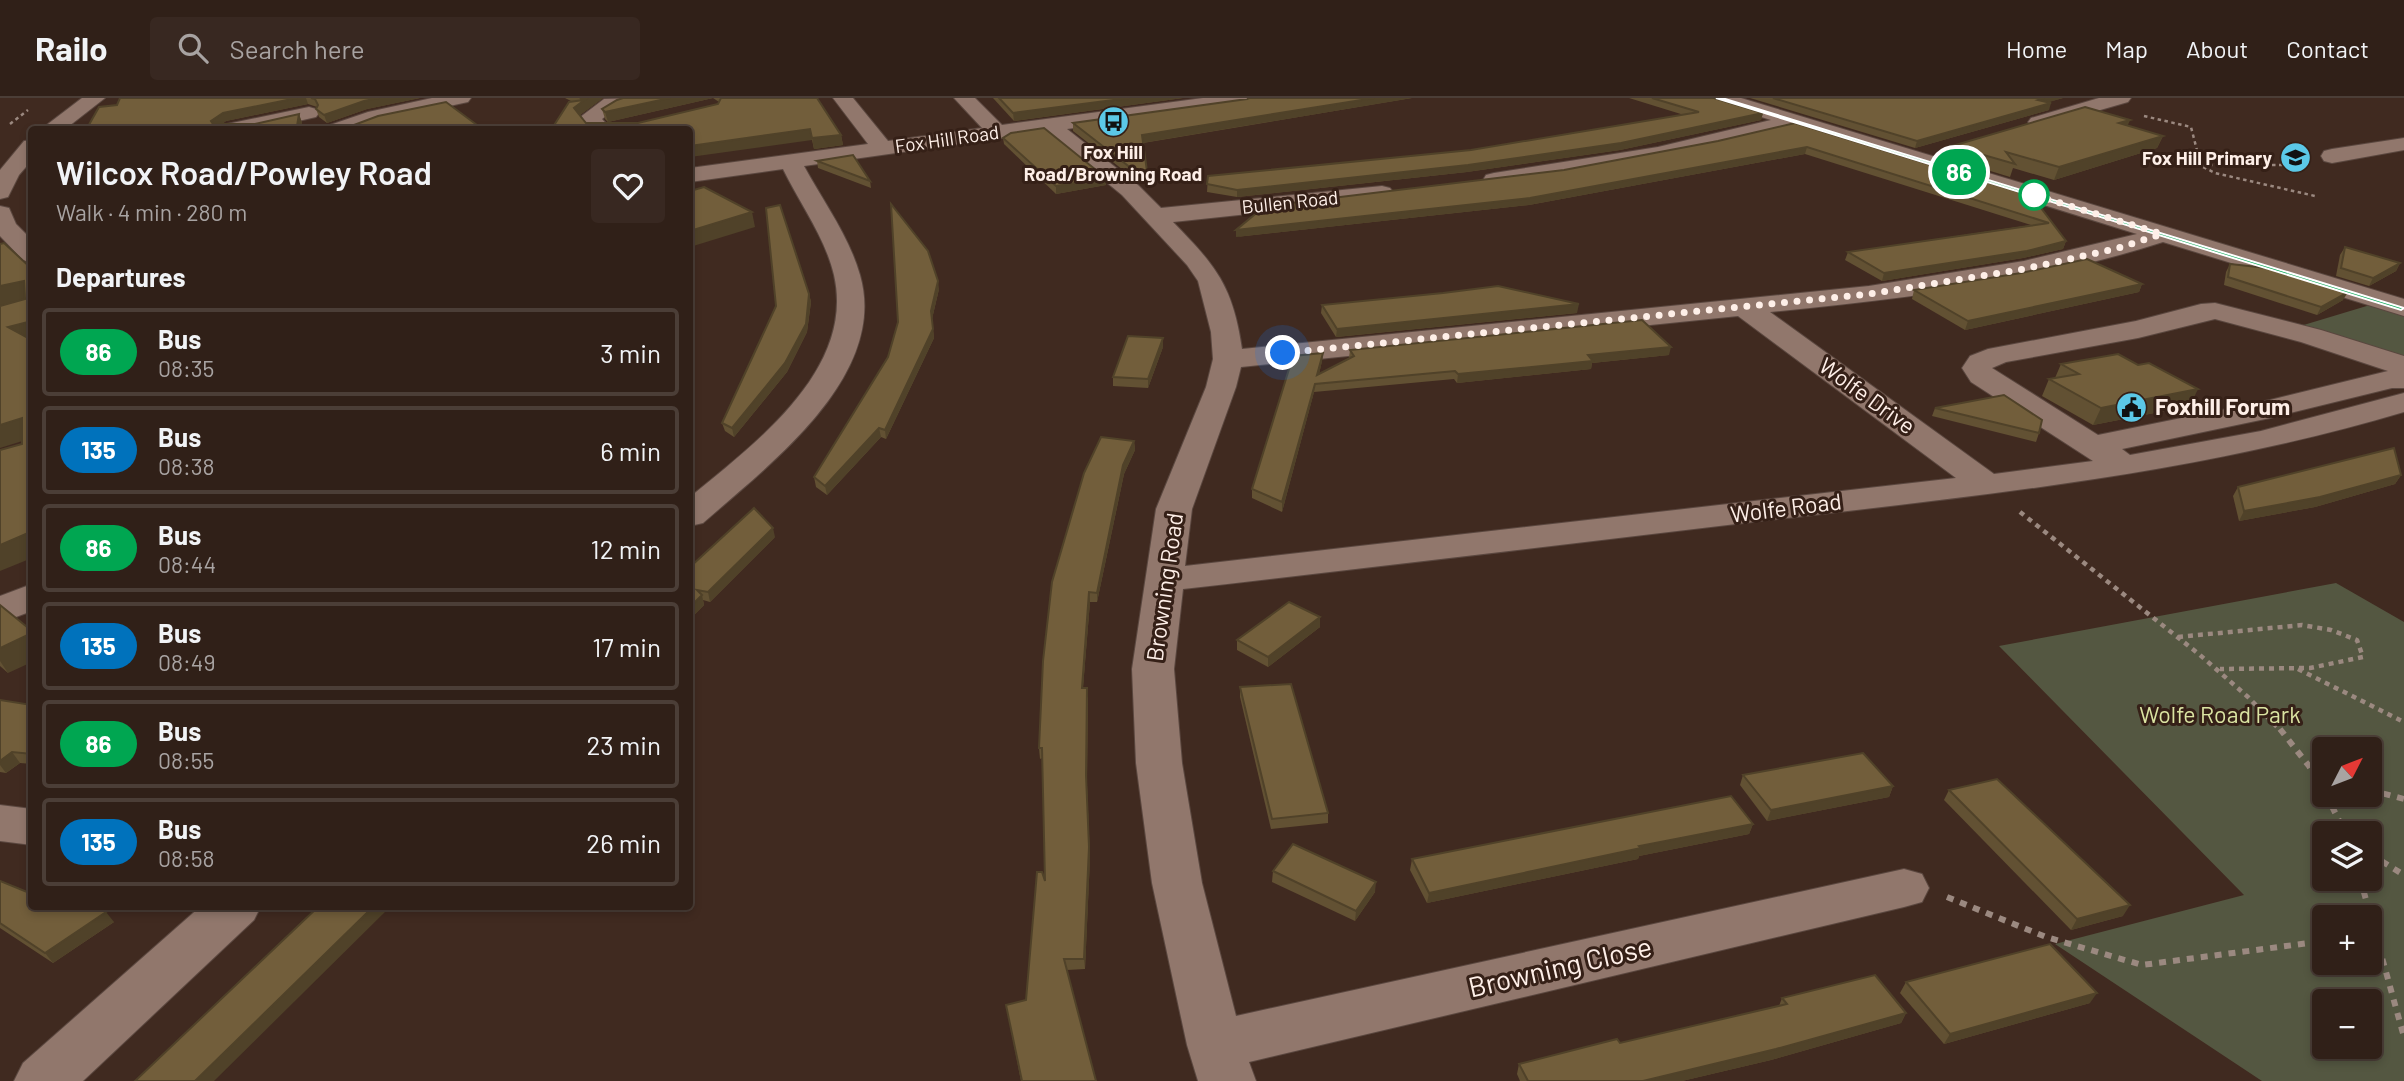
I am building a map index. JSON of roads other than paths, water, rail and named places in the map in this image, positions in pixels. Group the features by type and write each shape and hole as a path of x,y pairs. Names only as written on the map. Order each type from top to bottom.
{"street":[{"path":"56,126 95,98"},
{"path":"290,98 309,113 338,126"},
{"path":"344,126 461,98"},
{"path":"605,126 589,118 594,112 629,98"},
{"path":"843,98 882,148"},
{"path":"964,98 997,132"},
{"path":"1720,98 2404,308"},
{"path":"2020,127 2121,98"},
{"name":"Fox Hill Road","path":"693,175 740,168 795,171 882,148 1237,99"},
{"path":"2035,101 2082,109"},
{"path":"246,126 309,113"},
{"path":"1472,183 1658,154 1793,121"},
{"name":"Browning Road","path":"1049,125 1081,148 1157,216 1211,281 1219,303 1228,359 1221,387 1174,509 1153,669 1159,763 1177,883 1221,1063"},
{"path":"2332,156 2404,144"},
{"path":"1915,158 1955,146"},
{"path":"0,192 9,173 28,151"},
{"path":"693,166 727,162 740,168"},
{"path":"693,197 795,171 834,244 851,292 849,326 828,378 806,408 767,448 693,512"},
{"name":"Bullen Road","path":"1157,216 1409,191"},
{"path":"2,219 28,218"},
{"path":"2,219 28,251"},
{"path":"1228,359 1746,308 1973,278 2115,249 2162,234"},
{"name":"Wolfe Drive","path":"1746,308 1987,485"},
{"path":"2113,459 1982,376 1977,368 1982,362 1998,355 2138,329 2201,312 2215,312 2298,332 2404,366"},
{"path":"2113,459 2105,443 2119,438 2257,412 2392,379 2404,379"},
{"name":"Wolfe Road","path":"1163,580 1987,485 2113,459 2299,432 2404,402"},
{"path":"0,611 28,598"},
{"path":"0,823 28,826"},
{"name":"Browning Close","path":"1221,1063 1905,888"},
{"path":"43,1081 232,910"}],"place":[{"name":"Fox Hill Road/Browning Road","path":"1113,121"},
{"name":"Fox Hill Primary","path":"2295,158"},
{"name":"Foxhill Forum","path":"2132,407"}],"park label":[{"name":"Wolfe Road Park","path":"2220,715"}]}
